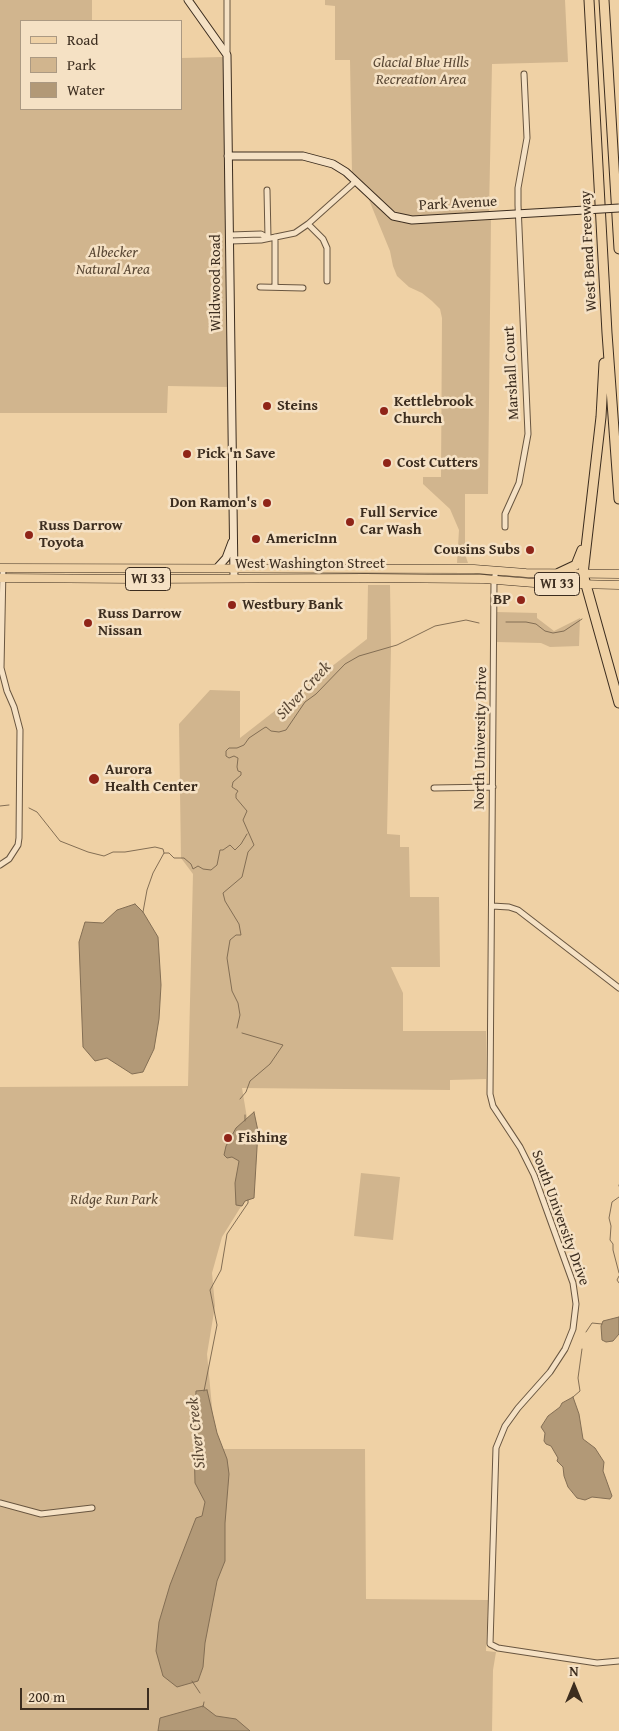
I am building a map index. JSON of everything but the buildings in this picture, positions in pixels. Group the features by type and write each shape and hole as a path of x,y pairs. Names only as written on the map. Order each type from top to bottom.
{"highway":[{"name":"West Bend Freeway","path":"588,0 607,333 619,499"},
{"name":"West Bend Freeway","path":"604,0 619,249"},
{"path":"607,333 602,417 583,574 619,703"},
{"path":"559,574 576,565 586,540"}],"main road":[{"name":"West Washington Street","path":"1,568 496,570 559,574 619,574"},
{"name":"West Washington Street","path":"2,578 494,580 534,583 619,584"}],"street":[{"path":"188,0 227,55"},
{"path":"227,0 227,55"},
{"name":"Wildwood Road","path":"227,55 234,578"},
{"name":"Marshall Court","path":"505,527 505,514 519,484 528,434 518,188 527,138 524,74"},
{"name":"Park Avenue","path":"228,156 303,156 333,164 346,172 393,216 412,220 619,208"},
{"path":"230,238 261,234 268,238 275,238 295,233 308,224 356,181"},
{"path":"268,190 268,238"},
{"path":"308,224 323,240 326,248 327,281"},
{"path":"275,238 275,287"},
{"path":"260,288 303,288"},
{"path":"216,568 226,558 233,537"},
{"path":"0,865 9,859 18,845 20,730 14,707 7,691 2,668 1,568"},
{"name":"North University Drive","path":"492,906 494,580 496,570"},
{"path":"434,788 493,787"},
{"path":"492,906 509,907 518,910 619,988"},
{"name":"South University Drive","path":"492,906 490,1094 493,1106 520,1147 534,1175 573,1283 576,1304 572,1329 565,1349 550,1372 518,1408 505,1426 496,1448 490,1644 498,1648 597,1663 619,1661"},
{"path":"0,1503 41,1514 92,1508"}],"green space":[{"name":"Albecker Natural Area","path":"0,0 92,0 92,20 20,20 20,110 182,110 182,58 223,57 225,77 226,317 229,387 168,386 167,413 0,413"},
{"name":"Glacial Blue Hills Recreation Area","path":"325,0 565,0 568,62 492,64 489,212 418,217 402,215 389,208 352,173 350,60 335,60 335,6 325,5"},
{"path":"367,195 387,215 403,223 491,220 488,494 465,494 465,554 468,563 457,563 459,530 450,509 423,484 423,477 441,477 442,318 440,309 422,293 409,287 397,276 390,251"},
{"name":"Ridge Run Park","path":"368,585 390,585 391,648 387,834 400,835 400,847 409,847 410,897 439,897 440,967 391,967 403,993 403,1031 486,1031 486,1079 450,1080 450,1090 242,1088 248,1124 250,1192 222,1237 212,1273 215,1306 207,1354 216,1449 365,1449 366,1599 488,1600 486,1651 496,1652 493,1670 492,1731 0,1731 0,1087 188,1086 193,874 181,858 179,724 210,690 240,691 240,738 367,639"},
{"path":"496,612 537,613 537,618 554,631 580,618 579,646 550,647 541,643 496,642"},
{"path":"361,1173 400,1177 393,1240 354,1236"}],"water":[{"path":"135,904 143,912 158,937 161,985 159,1019 154,1049 143,1072 132,1074 107,1058 95,1061 83,1047 79,942 85,922 103,923 117,910"},
{"path":"254,1112 258,1131 254,1198 245,1201 242,1206 236,1205 235,1183 239,1161 232,1157 227,1158 224,1155 226,1146 236,1128"},
{"path":"619,1317 619,1334 613,1341 606,1342 602,1340 601,1326 603,1321"},
{"path":"207,1390 217,1433 227,1459 229,1474 225,1523 225,1561 217,1581 205,1643 203,1667 198,1681 177,1687 163,1676 156,1651 159,1622 170,1585 196,1518 202,1516 205,1502 195,1483 194,1441 196,1391"},
{"path":"573,1397 579,1414 583,1439 595,1448 604,1462 603,1471 612,1496 610,1499 592,1497 585,1500 577,1498 568,1487 563,1467 557,1461 558,1458 551,1446 544,1441 545,1433 541,1427 548,1416 560,1407 562,1403"},
{"path":"203,1706 216,1716 236,1719 250,1731 158,1731 160,1718"}],"waterway":[{"name":"Silver Creek","path":"506,622 536,624 545,631 553,633 564,631 582,619"},
{"name":"Silver Creek","path":"237,1028 240,1015 238,1003 232,991 227,958 230,940 236,935 241,935 239,924 225,901 223,893 242,877 248,852 254,845 243,820 247,811 236,798 238,791 232,787 233,782 241,775 237,767 238,758 234,756 229,758 226,756 226,751 229,748 237,748 244,745 249,738 266,727 271,731 279,732 286,730 305,702 316,694 345,664 359,656 397,645 435,626 466,620 479,623"},
{"path":"0,806 9,805"},
{"path":"29,808 37,812 60,841 88,852 104,856 113,852 155,847 163,849 164,853"},
{"path":"143,912 147,890 153,873 164,853 169,853 174,858 184,858 191,864 193,869 198,866 211,870 217,865 220,850 230,845 235,850 247,834"},
{"name":"Silver Creek","path":"240,1099 246,1092 250,1081 270,1064 283,1045 242,1033"},
{"name":"Silver Creek","path":"245,1115 245,1121"},
{"path":"619,1197 612,1202 609,1218 611,1226 610,1240 613,1244 619,1273"},
{"name":"Silver Creek","path":"204,1391 217,1325 210,1290 221,1270 227,1234 248,1203 248,1200"},
{"path":"619,1276 617,1280 619,1283"},
{"path":"586,1332 592,1323 602,1324"},
{"path":"573,1397 580,1391 578,1378 582,1349"},
{"name":"Silver Creek","path":"192,1681 200,1693"},
{"name":"Silver Creek","path":"203,1707 204,1702"}],"place":[{"name":"Steins","path":"267,406"},
{"name":"Kettlebrook Church","path":"384,411"},
{"name":"Pick 'n Save","path":"187,454"},
{"name":"Cost Cutters","path":"387,463"},
{"name":"Don Ramon's","path":"267,503"},
{"name":"Full Service Car Wash","path":"350,522"},
{"name":"Russ Darrow Toyota","path":"29,535"},
{"name":"AmericInn","path":"256,539"},
{"name":"Cousins Subs","path":"530,550"},
{"name":"BP","path":"521,600"},
{"name":"Westbury Bank","path":"232,605"},
{"name":"Russ Darrow Nissan","path":"88,623"},
{"name":"Aurora Health Center","path":"94,779"},
{"name":"Fishing","path":"228,1138"}]}
